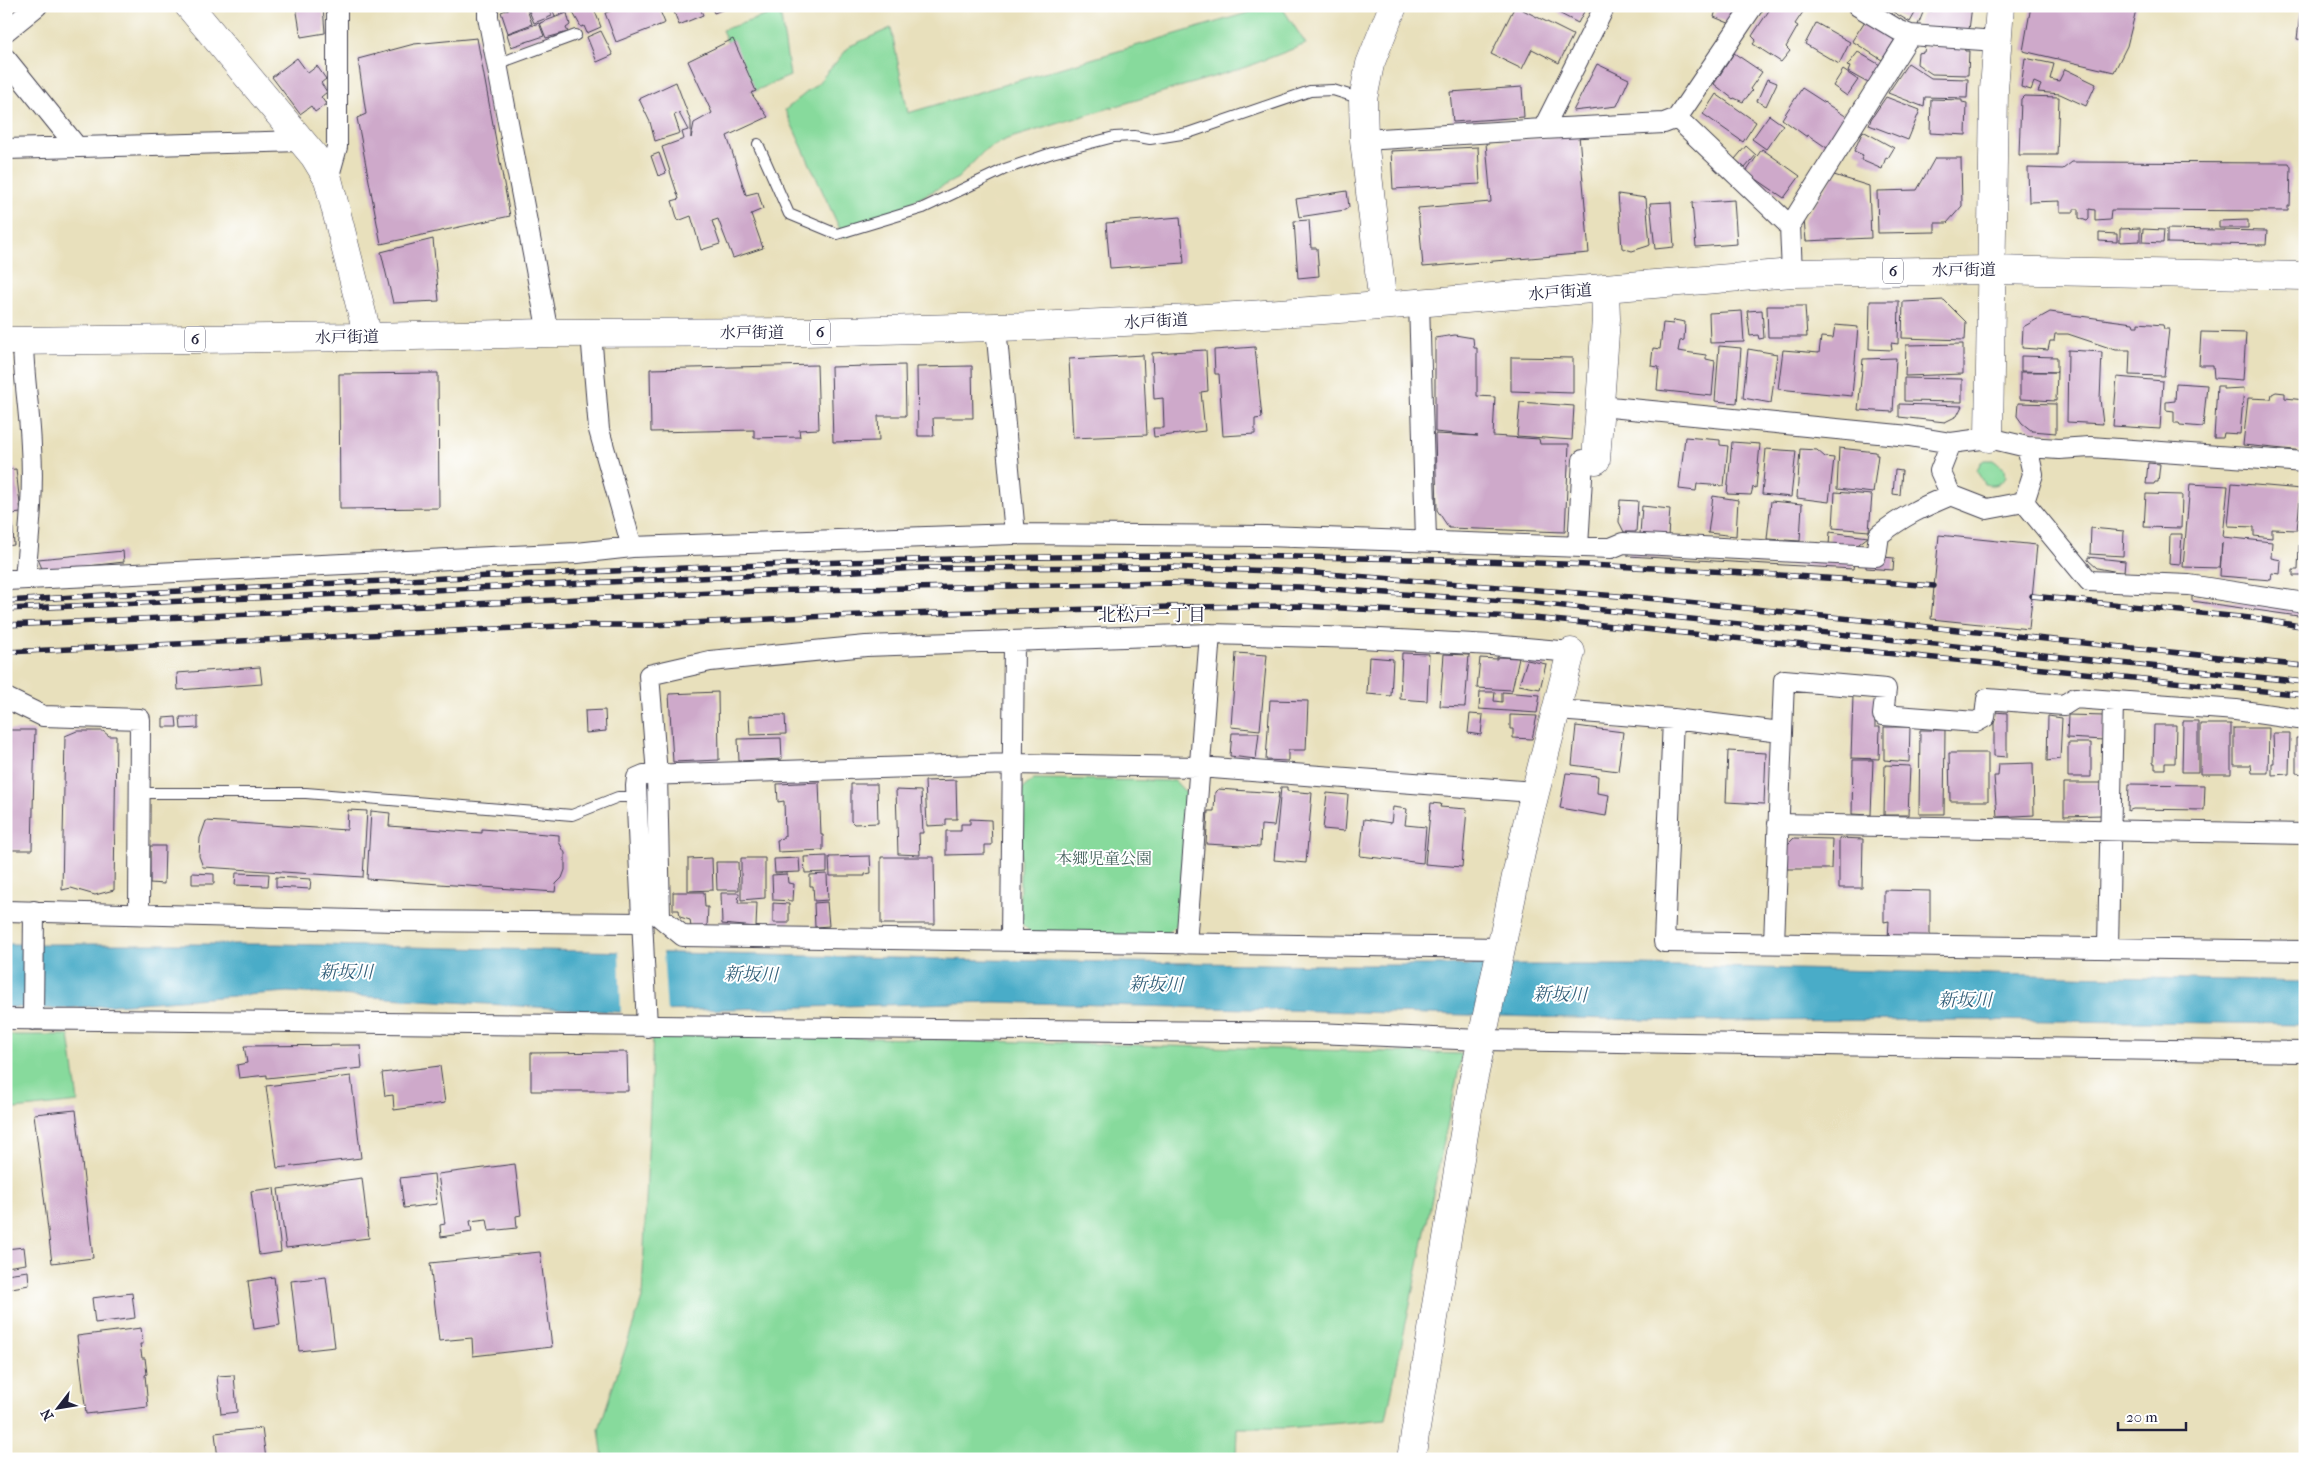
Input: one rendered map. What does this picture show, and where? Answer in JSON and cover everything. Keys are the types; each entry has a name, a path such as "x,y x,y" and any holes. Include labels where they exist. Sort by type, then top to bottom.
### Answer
{"main road":[{"path":"189,6 314,156 328,179 368,337"},
{"path":"1383,305 1377,272 1364,140 1363,99 1370,64 1392,6"},
{"path":"1989,438 1993,270 1992,194 1996,41 2000,6"},
{"name":"水戸街道","path":"14,340 368,337 548,333 804,332 996,327 1192,319 1605,289 1792,273 1993,270 2305,276"},
{"path":"1596,460 1605,289"},
{"path":"1411,1459 1481,1040 1534,792 1558,710 1571,652"}],"street":[{"path":"6,32 37,6"},
{"path":"328,179 337,147 337,6"},
{"path":"488,6 488,17 548,333"},
{"path":"1542,129 1605,6"},
{"path":"1364,140 1664,123 1677,118 1753,6"},
{"path":"1858,6 1910,35 1996,41"},
{"path":"1792,273 1790,226 1910,35"},
{"path":"6,58 77,147"},
{"path":"1677,118 1790,226"},
{"path":"6,149 301,140"},
{"path":"1419,302 1426,540"},
{"path":"996,327 1015,534"},
{"path":"591,333 599,430 632,547"},
{"path":"14,340 23,369 32,447 31,504 16,579 577,553 632,547 1015,534 1266,536 1426,540 1611,548 1623,543 1876,556 1879,536 1892,525 1906,514 1951,495 1987,509 2024,502"},
{"path":"1600,406 1909,436 1951,443 1989,438 2027,447 2090,447 2305,462"},
{"path":"1951,443 1940,470 1951,495"},
{"path":"2024,502 2033,474 2027,447"},
{"path":"1578,547 1583,460 1596,460"},
{"path":"2024,502 2089,581 2189,585 2305,602"},
{"path":"1186,944 1210,634"},
{"path":"1501,948 683,936 660,917 657,774 649,675 710,662 866,646 1210,634 1360,638 1492,645 1571,652"},
{"path":"1011,940 1014,642"},
{"path":"1774,943 1784,680 1886,689 1883,715 1976,722 1985,717 1987,699 2064,705 2075,698 2236,710 2305,720"},
{"path":"6,698 43,716 140,718 139,914"},
{"path":"2108,947 2112,701"},
{"path":"1558,710 1673,719 1781,732"},
{"path":"1673,719 1664,942 2305,951"},
{"path":"646,1021 636,797 637,778 644,774 1012,764 1199,767 1534,792"},
{"path":"1778,824 2305,834"},
{"path":"6,911 395,921 641,923"},
{"path":"33,1020 34,911"},
{"path":"6,1019 646,1021 717,1026 1316,1033 1481,1040 2305,1052"}],"lane":[{"path":"497,64 576,35"},
{"path":"758,144 790,214 836,234 923,208 1005,169 1052,153 1105,139 1134,136 1150,139 1188,133 1310,91 1332,90 1363,99"},
{"path":"141,792 306,794 572,815 618,797 636,797"}],"green space":[{"path":"1271,6 1281,6 1306,44 1246,67 1007,139 984,151 958,178 844,238 785,110 818,83 850,46 891,28 908,113"},
{"path":"780,11 790,76 750,93 722,30"},
{"path":"1984,460 1993,460 2005,469 2006,477 1999,484 1984,484 1977,471 1980,463"},
{"name":"本郷児童公園","path":"1034,779 1175,781 1188,795 1178,924 1162,938 1033,935 1019,921 1022,789"},
{"path":"653,1032 1462,1054 1386,1419 1286,1428 1237,1428 1236,1459 603,1459 599,1429 642,1298"},
{"path":"6,1035 69,1035 78,1102 6,1110"}],"water":[{"name":"新坂川","path":"6,944 277,944 985,960 1334,965 1641,965 2305,982 2305,1024 1966,1020 1681,1021 994,1002 617,1012 288,992 59,1009 6,1007"}],"pier":[{"path":"619,950 663,951 667,1013 621,1014"}],"building":[{"path":"296,6 323,6 325,33 301,37"},
{"path":"516,6 526,6 532,24 508,33 501,12"},
{"path":"527,6 549,6 552,16 534,23"},
{"path":"551,6 573,6 574,9 555,16"},
{"path":"584,6 593,6 601,27 587,33 584,26 581,27 572,11"},
{"path":"623,6 658,6 665,23 616,42 605,13"},
{"path":"672,6 699,6 703,15 679,25"},
{"path":"711,6 732,6 714,13"},
{"path":"1515,6 1573,35 1559,63 1532,49 1522,69 1491,54"},
{"path":"1545,6 1587,6 1578,23"},
{"path":"1717,6 1737,6 1731,24 1714,17"},
{"path":"1772,6 1807,6 1795,24 1798,26 1786,47 1790,51 1781,62 1753,44 1756,40 1752,36"},
{"path":"1883,6 1919,6 1910,22"},
{"path":"1933,6 1972,6 1969,30 1918,25 1924,10 1932,11"},
{"path":"2031,6 2137,6 2127,46 2114,72 2023,51"},
{"path":"2301,6 2305,6 2305,40 2297,39"},
{"path":"567,13 570,25 566,28 568,32 546,38 540,23"},
{"path":"1865,21 1895,39 1882,60 1852,41"},
{"path":"539,23 544,36 511,47 507,34"},
{"path":"1816,23 1850,42 1839,64 1805,44"},
{"path":"601,31 613,55 597,62 587,37"},
{"path":"477,38 510,216 381,244 357,118 366,114 358,59 414,44"},
{"path":"733,39 756,91 751,93 768,117 727,136 746,195 758,192 763,209 751,214 763,248 733,258 718,219 712,221 720,244 701,250 691,216 678,221 672,201 679,199 662,147 684,139 682,132 688,130 679,113 674,115 680,133 655,141 650,122 639,99 676,82 691,122 691,138 694,123 712,113 688,61"},
{"path":"1925,46 1964,48 1965,51 1969,51 1968,75 1932,74 1917,64 1918,53 1924,52"},
{"path":"1858,52 1880,65 1870,82 1866,82 1848,72 1850,67 1847,66"},
{"path":"1734,53 1762,72 1750,89 1752,91 1743,102 1733,99 1714,84"},
{"path":"297,58 308,73 317,66 326,79 321,83 327,92 321,97 326,104 315,112 311,106 300,114 272,77"},
{"path":"2025,58 2054,64 2050,79 2059,81 2065,69 2096,84 2086,106 2060,94 2038,92 2041,85 2034,82 2031,90 2021,87"},
{"path":"1908,63 1931,78 1968,79 1967,98 1925,97 1924,107 1888,93"},
{"path":"1597,64 1629,79 1617,106 1573,111"},
{"path":"1843,70 1858,80 1847,96 1833,86"},
{"path":"1767,79 1777,83 1766,106 1757,101"},
{"path":"1522,87 1524,117 1453,122 1450,92"},
{"path":"1802,88 1847,117 1827,148 1808,135 1807,137 1782,119"},
{"path":"1716,94 1756,122 1743,142 1703,114"},
{"path":"2024,96 2059,97 2057,155 2019,155 2021,99"},
{"path":"1886,97 1920,110 1908,140 1869,125"},
{"path":"1931,99 1962,100 1962,102 1967,103 1966,135 1930,133"},
{"path":"1769,115 1783,125 1766,149 1752,139"},
{"path":"1863,131 1894,148 1888,158 1886,157 1882,169 1861,160 1863,155 1854,151"},
{"path":"1579,135 1589,253 1423,267 1418,208 1491,202 1486,143"},
{"path":"1746,146 1756,155 1745,168 1735,159"},
{"path":"1478,147 1480,184 1393,189 1391,151"},
{"path":"1762,149 1800,176 1784,198 1746,172"},
{"path":"659,153 666,173 658,176 651,156"},
{"path":"1935,158 1961,158 1962,206 1947,223 1935,223 1935,232 1878,233 1877,191 1917,190"},
{"path":"2072,162 2289,163 2291,167 2290,206 2288,206 2288,211 2111,210 2110,220 2095,221 2095,210 2089,209 2089,219 2087,221 2079,218 2079,209 2074,209 2074,212 2060,212 2060,201 2029,202 2028,168 2063,169"},
{"path":"1834,175 1869,186 1871,238 1806,241 1804,220"},
{"path":"1347,191 1349,207 1345,210 1299,217 1296,199"},
{"path":"1618,194 1646,198 1650,245 1632,251 1622,248"},
{"path":"1734,200 1737,244 1696,247 1692,203"},
{"path":"1671,202 1674,247 1655,249 1650,203"},
{"path":"1180,217 1184,263 1110,268 1106,223"},
{"path":"1309,220 1311,248 1317,248 1319,276 1298,278 1294,221"},
{"path":"2248,220 2248,228 2219,228 2219,221"},
{"path":"2140,228 2140,241 2120,242 2120,229"},
{"path":"2143,229 2164,230 2163,243 2142,242"},
{"path":"2167,229 2267,231 2266,245 2167,243"},
{"path":"2099,233 2117,234 2117,242 2099,241"},
{"path":"433,239 439,301 393,303 381,252"},
{"path":"1944,300 1966,322 1965,340 1902,338 1903,302"},
{"path":"1870,301 1899,301 1898,344 1891,343 1892,350 1869,349"},
{"path":"1767,306 1805,306 1807,337 1768,337"},
{"path":"1762,310 1764,338 1759,339 1758,335 1750,336 1747,311"},
{"path":"1742,311 1744,342 1710,343 1709,313"},
{"path":"2050,312 2133,323 2134,326 2138,326 2138,323 2163,325 2164,329 2169,329 2164,376 2129,375 2130,350 2116,350 2068,334 2055,334 2054,341 2050,341 2048,350 2022,348 2023,327"},
{"path":"1674,320 1685,322 1684,340 1680,341 1678,351 1706,355 1706,359 1715,361 1712,396 1657,390 1659,367 1651,366 1653,348 1660,349 1663,323 1673,324"},
{"path":"1835,325 1858,327 1852,396 1778,389 1783,350 1819,353 1821,337 1833,338"},
{"path":"2201,332 2246,333 2243,380 2214,378 2213,365 2199,365"},
{"path":"1455,335 1473,338 1474,348 1477,348 1477,396 1495,397 1493,436 1539,439 1540,444 1569,444 1565,532 1449,528 1437,510 1435,434 1478,436 1435,432 1435,338"},
{"path":"1963,344 1963,374 1905,376 1906,345"},
{"path":"1719,346 1741,348 1737,403 1715,401"},
{"path":"1255,347 1262,418 1255,419 1255,434 1223,436 1219,374 1215,374 1214,350"},
{"path":"1748,349 1777,354 1771,403 1743,398"},
{"path":"1206,350 1208,391 1201,392 1205,431 1154,437 1153,428 1164,428 1163,398 1154,399 1152,353"},
{"path":"2068,350 2102,352 2100,399 2103,424 2067,422"},
{"path":"1143,355 1147,435 1073,438 1069,359"},
{"path":"2021,356 2057,357 2057,372 2021,371"},
{"path":"1511,357 1573,358 1573,393 1511,391"},
{"path":"1896,358 1893,412 1858,410 1863,359"},
{"path":"817,365 819,429 799,430 800,437 754,438 754,430 651,432 650,369"},
{"path":"905,365 906,416 878,416 879,441 833,442 831,367"},
{"path":"972,366 973,418 933,418 934,436 918,436 917,367"},
{"path":"2020,372 2057,372 2056,401 2020,399"},
{"path":"438,373 439,508 340,509 339,374"},
{"path":"2117,377 2163,381 2160,429 2113,426"},
{"path":"1904,378 1962,379 1962,402 1904,401"},
{"path":"2176,383 2207,385 2203,427 2174,423 2174,411 2166,410 2166,402 2175,401"},
{"path":"2217,386 2223,386 2223,389 2244,388 2240,434 2224,433 2223,438 2214,438"},
{"path":"2276,392 2285,393 2285,398 2305,400 2304,451 2243,445 2248,398 2271,399 2272,394"},
{"path":"1520,402 1574,406 1572,440 1517,436"},
{"path":"2018,403 2056,404 2056,433 2032,431 2017,416"},
{"path":"1899,404 1962,406 1957,416 1945,422 1899,417"},
{"path":"1685,437 1720,440 1720,445 1728,446 1724,486 1697,484 1696,491 1679,489"},
{"path":"1732,442 1760,444 1756,488 1753,487 1751,495 1727,494"},
{"path":"1839,448 1876,452 1876,455 1878,455 1873,493 1837,489"},
{"path":"1766,449 1796,451 1791,497 1762,494"},
{"path":"1800,449 1817,450 1825,457 1834,458 1829,502 1797,498"},
{"path":"2148,463 2160,464 2158,482 2154,484 2146,484"},
{"path":"16,469 21,513 12,514 14,545 6,546 6,470"},
{"path":"1895,470 1902,471 1900,495 1893,494"},
{"path":"2232,483 2301,489 2297,530 2272,529 2272,538 2254,536 2254,527 2228,526"},
{"path":"2190,484 2228,486 2223,537 2272,542 2271,558 2281,560 2280,574 2272,573 2271,580 2220,576 2222,543 2220,568 2183,567"},
{"path":"1835,492 1872,495 1869,531 1833,528"},
{"path":"2146,494 2182,495 2181,528 2144,527"},
{"path":"1713,496 1738,500 1736,536 1708,533"},
{"path":"1620,500 1638,501 1636,532 1624,532 1619,522"},
{"path":"1771,501 1802,504 1800,541 1767,539"},
{"path":"1642,506 1670,509 1668,536 1640,534"},
{"path":"2091,528 2124,531 2123,556 2090,554"},
{"path":"1830,532 1868,537 1855,547 1829,545"},
{"path":"2170,534 2182,534 2180,565 2169,564"},
{"path":"1939,535 2037,545 2029,629 1931,619"},
{"path":"2299,545 2305,545 2305,576 2293,576 2293,570 2298,570"},
{"path":"123,551 124,562 43,571 38,559"},
{"path":"1628,551 1854,562 1853,569 1628,556"},
{"path":"1883,557 1894,558 1893,570 1866,568 1866,561"},
{"path":"2088,557 2125,561 2124,573 2097,568 2088,560"},
{"path":"2192,596 2305,612 2305,617 2192,601"},
{"path":"1236,653 1267,655 1260,730 1231,727"},
{"path":"1402,653 1429,654 1427,701 1400,699"},
{"path":"1444,654 1469,655 1465,707 1440,706"},
{"path":"1369,657 1393,659 1391,696 1367,694"},
{"path":"1497,657 1519,658 1512,690 1477,688 1480,658 1497,659"},
{"path":"1527,660 1546,664 1540,689 1519,685"},
{"path":"260,667 262,684 178,690 177,673"},
{"path":"718,692 719,760 673,762 669,694"},
{"path":"1480,692 1495,692 1494,701 1502,702 1502,692 1540,695 1537,713 1479,709"},
{"path":"1853,696 1875,697 1875,727 1880,727 1879,759 1851,758"},
{"path":"1270,700 1308,701 1306,750 1288,750 1288,761 1266,760"},
{"path":"605,710 606,731 586,733 585,711"},
{"path":"1994,712 2007,713 2007,757 1994,756"},
{"path":"1470,714 1483,715 1481,735 1468,733"},
{"path":"785,715 786,734 750,735 749,716"},
{"path":"1510,715 1537,716 1532,739 1513,738 1513,729 1510,729"},
{"path":"2068,715 2105,716 2104,740 2067,738"},
{"path":"2048,716 2062,718 2060,759 2047,761"},
{"path":"176,717 177,727 163,727 163,718"},
{"path":"180,717 198,717 198,728 181,729"},
{"path":"2183,721 2198,721 2198,772 2182,772"},
{"path":"2200,724 2231,724 2231,774 2200,774"},
{"path":"2154,725 2176,725 2175,763 2165,763 2165,769 2155,769 2155,763 2153,763"},
{"path":"1576,726 1623,732 1618,771 1572,765"},
{"path":"1884,727 1910,727 1909,762 1884,760"},
{"path":"2234,728 2269,728 2268,773 2252,773 2251,765 2234,765"},
{"path":"6,730 35,730 32,850 6,850"},
{"path":"1920,730 1945,730 1944,814 1919,814"},
{"path":"77,731 103,731 109,736 116,736 114,890 95,895 71,888 62,890 65,736"},
{"path":"1232,733 1259,733 1256,759 1230,756"},
{"path":"2273,733 2290,733 2289,774 2272,775 2272,763 2274,763"},
{"path":"781,738 782,759 739,761 738,739"},
{"path":"2296,738 2305,738 2305,774 2296,773"},
{"path":"2068,743 2091,743 2091,777 2068,777"},
{"path":"1728,751 1766,753 1764,804 1726,802"},
{"path":"1949,753 1988,753 1988,801 1950,801"},
{"path":"1853,760 1873,760 1871,815 1852,814"},
{"path":"2033,763 2034,815 1997,817 1994,776 1998,776 1999,764"},
{"path":"1885,765 1910,766 1908,815 1884,815"},
{"path":"1566,773 1598,776 1597,793 1609,795 1606,816 1560,808"},
{"path":"956,780 957,819 946,819 946,825 927,826 925,781"},
{"path":"819,782 823,850 778,852 777,840 783,839 783,836 785,836 784,801 778,802 777,784"},
{"path":"2064,783 2102,783 2102,815 2064,816"},
{"path":"851,784 877,784 878,823 854,824 851,821"},
{"path":"2129,784 2205,785 2204,810 2133,809 2128,811"},
{"path":"1281,787 1287,787 1287,791 1312,793 1306,863 1274,860"},
{"path":"1218,789 1279,793 1274,826 1261,825 1260,847 1206,844 1208,811 1214,811 1215,792"},
{"path":"896,790 921,791 923,833 919,833 920,855 898,854"},
{"path":"1327,793 1348,795 1345,831 1323,829"},
{"path":"1431,803 1441,804 1440,807 1467,809 1462,867 1425,864"},
{"path":"1393,807 1407,809 1405,825 1426,827 1423,863 1360,856 1364,819 1391,823"},
{"path":"348,810 367,811 363,877 203,867 199,856 200,838 206,821 347,830"},
{"path":"371,811 390,813 389,826 482,833 482,829 559,835 559,842 565,853 565,870 562,878 556,884 555,892 367,879"},
{"path":"970,819 991,820 992,845 985,845 985,854 946,855 946,831 961,831 961,824 970,824"},
{"path":"1794,838 1832,839 1831,869 1787,869 1787,845"},
{"path":"1839,838 1863,839 1862,888 1839,888"},
{"path":"150,846 165,846 164,884 150,883"},
{"path":"827,856 827,872 805,873 804,857"},
{"path":"870,856 871,873 865,874 865,876 830,876 829,857"},
{"path":"881,857 934,857 935,924 881,924"},
{"path":"712,858 713,890 688,891 688,859"},
{"path":"741,858 765,858 765,898 741,900"},
{"path":"799,858 800,872 775,873 774,859"},
{"path":"716,862 738,862 739,890 717,890"},
{"path":"192,873 214,874 214,884 192,884"},
{"path":"236,873 269,874 268,886 235,885"},
{"path":"787,874 788,883 794,884 793,901 773,900 772,875"},
{"path":"827,874 828,900 814,901 813,886 810,886 810,875"},
{"path":"276,877 311,879 310,889 276,887"},
{"path":"1884,890 1930,891 1930,938 1888,939 1889,921 1884,922"},
{"path":"673,892 704,892 705,907 708,907 707,927 691,927 690,920 680,917 679,910 673,910"},
{"path":"721,893 739,893 738,903 757,903 756,927 722,924"},
{"path":"827,902 829,926 815,927 814,903"},
{"path":"773,903 789,904 789,923 773,923"},
{"path":"360,1045 362,1068 267,1078 267,1075 239,1078 237,1065 247,1063 244,1046"},
{"path":"627,1052 628,1091 531,1091 531,1053"},
{"path":"440,1066 445,1103 394,1110 393,1095 385,1096 382,1073"},
{"path":"351,1076 361,1158 277,1168 266,1086"},
{"path":"76,1110 93,1258 52,1263 34,1114"},
{"path":"515,1164 521,1215 516,1216 517,1228 489,1231 487,1219 470,1221 472,1232 441,1237 440,1225 445,1224 438,1174"},
{"path":"434,1174 437,1204 404,1208 400,1178"},
{"path":"362,1178 369,1238 286,1248 278,1189"},
{"path":"274,1188 281,1252 259,1255 251,1191"},
{"path":"24,1247 26,1264 6,1267 6,1249"},
{"path":"540,1252 552,1347 473,1356 472,1338 439,1341 430,1263"},
{"path":"28,1271 29,1285 6,1289 6,1274"},
{"path":"274,1277 280,1325 254,1329 248,1281"},
{"path":"326,1277 335,1347 299,1351 291,1281"},
{"path":"132,1293 135,1318 95,1323 92,1298"},
{"path":"141,1328 143,1344 140,1344 142,1358 145,1358 148,1407 86,1414 77,1336"},
{"path":"234,1375 237,1412 221,1414 217,1376"},
{"path":"262,1428 266,1459 218,1459 215,1433"},
{"path":"152,1454 152,1459 121,1459 121,1458"}],"railway":[{"path":"6,601 442,578 878,561 1096,556 1265,556 1456,560 1743,573 1934,586"},
{"path":"6,609 921,568 1169,567 1301,572 1658,599 2305,666"},
{"path":"6,625 757,591 1170,583 1299,587 1535,603 2305,682"},
{"path":"2032,596 2260,619 2305,627"},
{"path":"6,652 582,625 651,625 828,616 1171,607 1302,606 1533,618 2305,695"}],"district":[{"name":"北松戸一丁目","path":"1152,615"}]}
